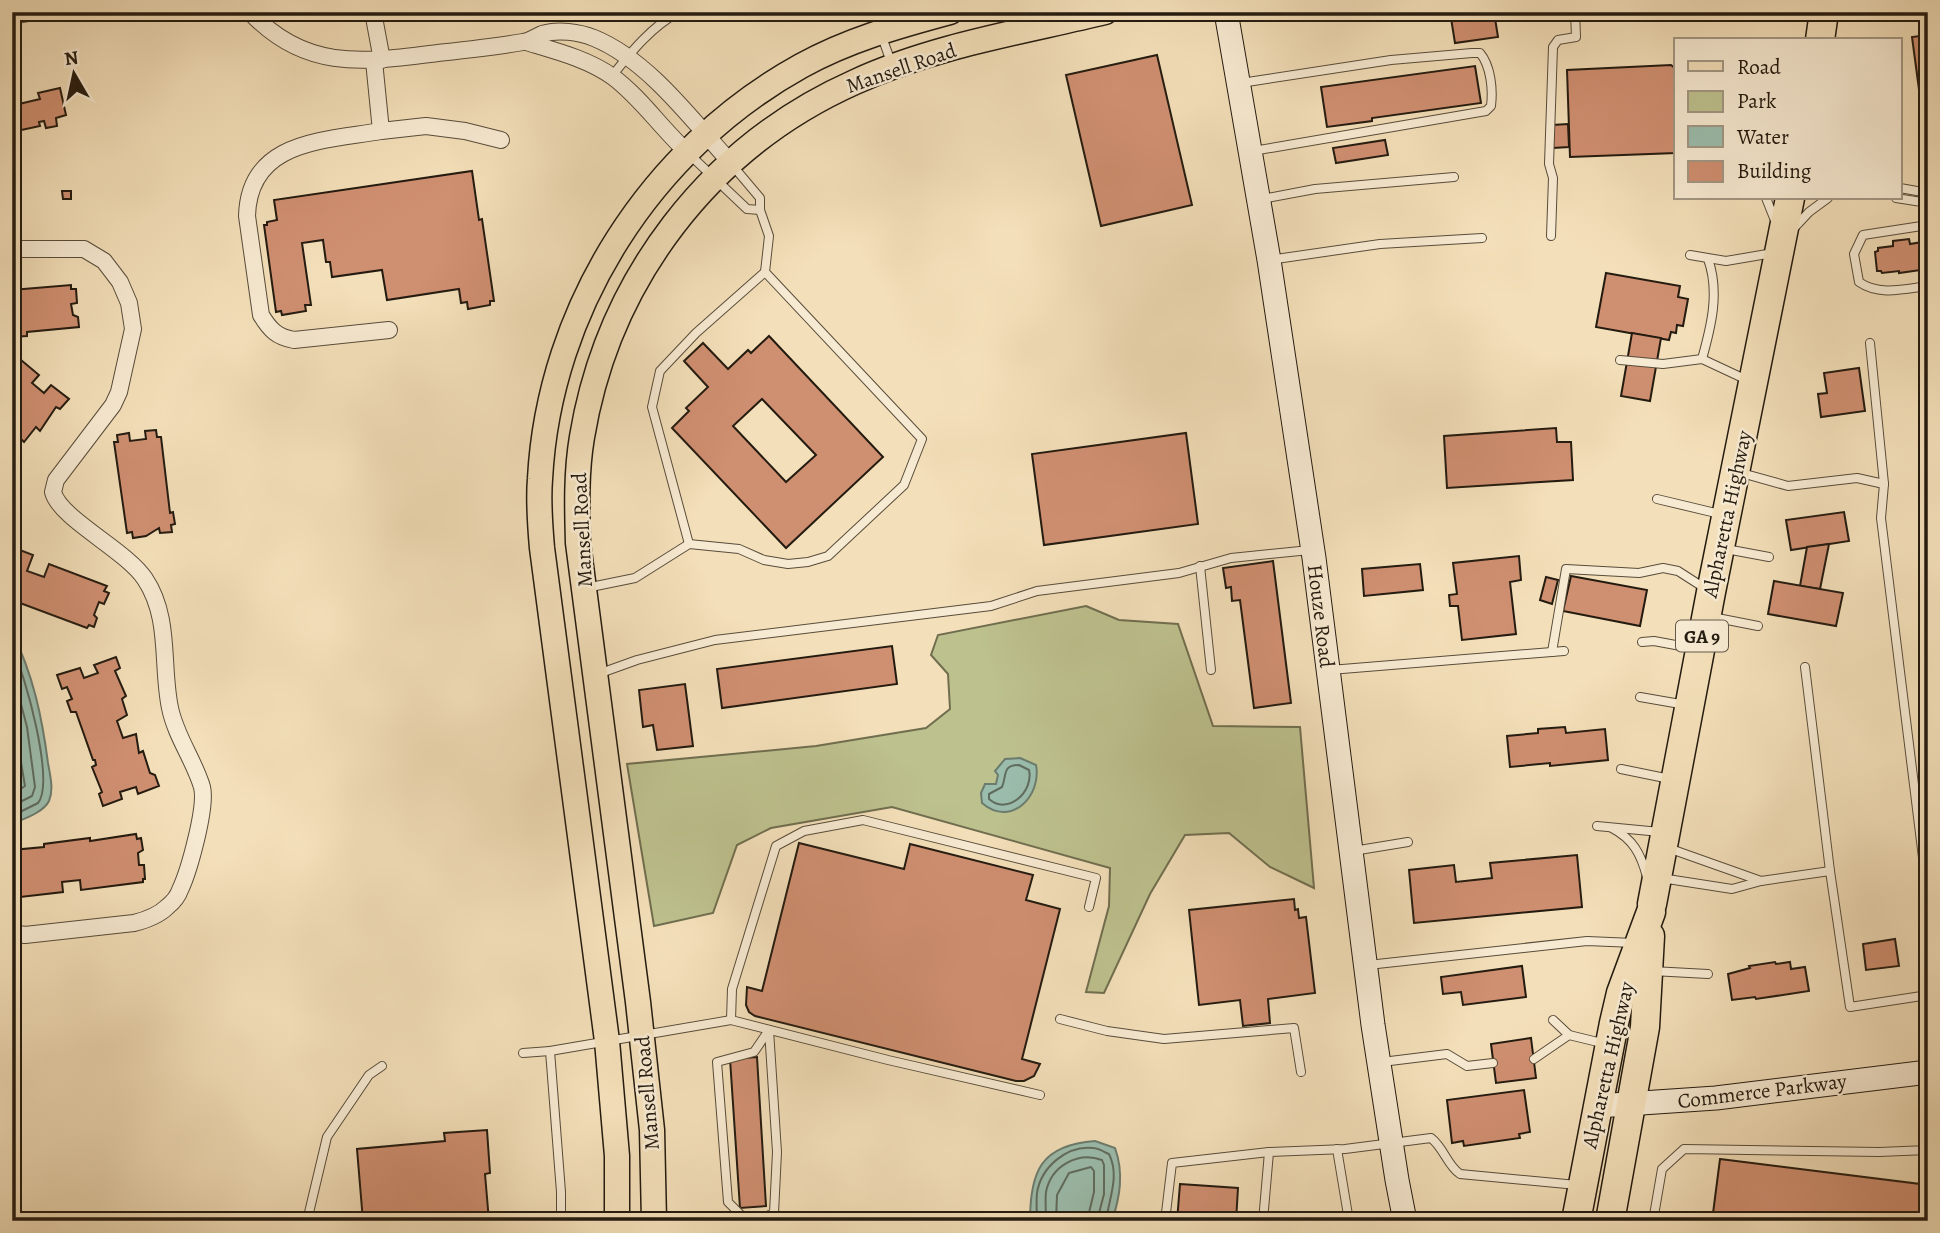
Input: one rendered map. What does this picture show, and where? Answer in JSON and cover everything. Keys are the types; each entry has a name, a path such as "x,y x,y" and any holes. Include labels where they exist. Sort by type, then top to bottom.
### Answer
{"highway":[{"path":"1819,38 1825,12"},
{"name":"Alpharetta Highway","path":"1576,1221 1621,993 1653,898 1708,604 1790,200"},
{"name":"Alpharetta Highway","path":"1610,1221 1646,1027 1653,898"}],"main road":[{"name":"Mansell Road","path":"617,1221 617,1156 607,1041 541,548 540,480 556,380 576,320 606,257 653,189 705,135 735,109 800,66 880,31 950,12"},
{"name":"Mansell Road","path":"654,1221 652,1130 642,1034 578,543 581,438 609,336 636,277 673,223 723,170 769,130 837,90 892,66 1105,12"},
{"path":"1806,12 1818,38"},
{"path":"556,380 592,391"}],"street":[{"path":"12,16 34,12"},
{"path":"250,12 272,32 290,43 314,54 335,59 378,61 526,42 557,30 593,38 627,57 649,75 705,135 723,170"},
{"path":"373,12 381,131"},
{"name":"Houze Road","path":"1226,12 1269,260 1312,549 1365,966 1405,1221"},
{"path":"526,42 576,57 612,76 630,91 687,152"},
{"path":"389,330 294,340 280,338 269,328 261,314 247,216 247,201 257,179 268,163 287,150 381,131 426,126 501,140"},
{"path":"12,249 84,249 104,261 120,282 129,303 133,329 119,392 113,405 56,480 53,492 61,508 132,563 154,595 163,627 170,708 180,740 202,786 204,802 202,818 180,892 166,909 150,919 134,923 25,935 12,933"},
{"name":"Commerce Parkway","path":"1597,1106 1716,1098 1803,1085 1928,1072"}],"lane":[{"path":"612,76 664,20 679,12"},
{"path":"1551,236 1553,178 1549,164 1553,47 1559,40 1576,37 1575,12"},
{"path":"880,31 892,66"},
{"path":"1239,84 1391,60 1480,53 1486,60 1492,96 1491,106 1486,111 1251,151"},
{"path":"687,152 723,170 760,198 760,210 769,236 765,271 696,333 660,371 652,407 689,544"},
{"path":"723,170 747,209 760,210"},
{"path":"1259,200 1315,189 1454,177"},
{"path":"1902,188 1928,193"},
{"path":"1902,199 1928,203"},
{"path":"1767,200 1780,247"},
{"path":"1690,255 1717,261 1736,260 1780,247 1809,212 1825,200"},
{"path":"1928,225 1863,235 1854,254 1859,282 1868,288 1883,291 1928,286"},
{"path":"1269,260 1380,244 1482,238"},
{"path":"1702,359 1712,326 1714,273 1708,259"},
{"path":"583,589 635,578 689,544 739,550 764,560 788,564 828,556 904,485 922,439 765,271"},
{"path":"1870,343 1884,484 1881,518 1928,898"},
{"path":"1620,360 1663,364 1702,359 1753,383"},
{"path":"1736,471 1788,486 1857,478 1884,484"},
{"path":"1657,499 1726,516"},
{"path":"1720,548 1769,557"},
{"path":"595,675 637,660 715,640 991,606 1037,592 1179,573 1231,558 1312,549"},
{"path":"1200,566 1212,670"},
{"path":"1552,652 1566,569 1639,573 1663,568 1678,571 1708,604 1758,626"},
{"path":"1642,642 1654,641 1700,650"},
{"path":"1328,671 1564,651"},
{"path":"1805,667 1850,1007 1928,995"},
{"path":"1640,696 1689,705"},
{"path":"1621,769 1675,780"},
{"path":"731,1020 732,989 776,846 804,831 863,820 1096,878 1089,906"},
{"path":"1597,826 1665,839 1693,855 1761,881"},
{"path":"1612,828 1626,835 1637,849 1653,898 1732,889 1761,881 1830,871"},
{"path":"1350,852 1408,842"},
{"path":"1365,966 1587,941 1640,943"},
{"path":"1649,971 1708,974"},
{"path":"1060,1019 1107,1031 1164,1039 1294,1028 1301,1072"},
{"path":"523,1053 550,1051 731,1020 1040,1096"},
{"path":"1552,1020 1569,1035 1609,1045"},
{"path":"747,1221 728,1202 717,1062 754,1052 769,1030"},
{"path":"755,1221 774,1213 777,1152 769,1030"},
{"path":"1534,1059 1569,1035"},
{"path":"550,1051 561,1221"},
{"path":"1379,1062 1447,1054 1467,1066 1493,1063"},
{"path":"307,1221 327,1137 369,1075 382,1066"},
{"path":"1166,1221 1171,1163 1431,1138 1437,1142 1454,1170 1460,1174 1583,1185"},
{"path":"1337,1149 1349,1221"},
{"path":"1653,1221 1662,1169 1684,1149 1879,1152 1928,1150"},
{"path":"1263,1221 1269,1152"}],"green space":[{"path":"1086,606 1119,620 1178,624 1213,726 1300,727 1314,888 1270,867 1229,833 1185,835 1150,894 1104,993 1086,992 1109,906 1110,868 892,807 771,828 737,845 713,913 654,926 627,764 816,746 926,728 950,709 948,674 931,655 938,635"}],"water":[{"path":"12,632 36,696 51,787 49,801 42,809 12,824"},
{"path":"1020,758 1036,765 1037,777 1029,797 1022,805 1004,812 993,810 982,803 981,793 985,784 996,784 998,775 995,771 1005,759"},
{"path":"1095,1141 1115,1148 1118,1157 1120,1185 1112,1221 1030,1221 1033,1188 1042,1164 1062,1148"}],"building":[{"path":"1494,12 1498,37 1455,43 1451,18"},
{"path":"1928,35 1928,96 1920,97 1912,37"},
{"path":"1157,55 1192,205 1101,226 1066,75"},
{"path":"1671,65 1674,67 1674,153 1570,157 1567,70"},
{"path":"1475,66 1481,103 1327,127 1321,87"},
{"path":"60,88 66,115 56,118 57,126 46,128 44,121 39,122 40,126 12,132 12,100 18,99 19,104 40,99 38,93"},
{"path":"1568,124 1569,147 1553,148 1552,125"},
{"path":"1385,140 1388,155 1336,163 1333,148"},
{"path":"472,171 494,301 490,301 490,305 468,309 467,302 461,303 459,289 387,300 382,270 332,277 330,262 326,262 323,240 302,243 311,305 305,305 306,311 282,315 281,311 276,312 264,225 277,220 274,200"},
{"path":"62,191 71,191 71,199 63,199"},
{"path":"1909,239 1910,244 1928,241 1928,269 1899,273 1877,271 1875,252 1878,248 1893,246 1893,241"},
{"path":"1606,273 1680,286 1678,297 1688,299 1683,326 1677,325 1676,333 1671,332 1669,340 1596,327"},
{"path":"71,285 71,289 76,289 77,303 71,304 73,315 78,317 79,327 27,332 27,336 12,337 12,290"},
{"path":"1632,333 1661,338 1650,401 1621,396"},
{"path":"769,336 883,457 786,548 672,428 689,411 686,408 708,387 684,361 703,343 728,369 748,350 751,353","holes":["762,399 816,455 786,482 733,426"]},
{"path":"21,360 39,375 32,383 44,393 51,385 69,399 60,409 56,407 40,431 36,427 24,442 16,434 12,439 12,378 15,375 12,371"},
{"path":"1859,368 1865,411 1821,417 1818,394 1827,393 1824,373"},
{"path":"1556,428 1557,442 1571,442 1573,480 1447,488 1444,436"},
{"path":"156,430 157,437 161,437 170,513 173,512 175,524 171,525 172,532 160,533 159,528 146,536 133,538 132,532 127,533 114,442 118,442 117,435 129,433 130,441 146,439 145,431"},
{"path":"1186,433 1198,524 1044,545 1032,454"},
{"path":"1844,512 1849,541 1791,550 1786,520"},
{"path":"1829,544 1820,589 1800,586 1807,547"},
{"path":"12,547 33,555 27,571 44,577 49,564 107,586 104,591 109,593 104,604 99,602 94,615 97,618 94,627 89,625 87,628 12,600"},
{"path":"1519,556 1521,580 1510,582 1516,634 1462,640 1458,606 1450,606 1449,595 1457,594 1453,563"},
{"path":"1273,561 1291,703 1254,708 1240,600 1232,601 1231,587 1226,588 1223,568"},
{"path":"1420,564 1423,590 1364,596 1362,569"},
{"path":"1571,576 1647,590 1640,626 1563,611"},
{"path":"1546,577 1558,580 1552,604 1540,600"},
{"path":"1774,581 1843,593 1836,626 1768,614"},
{"path":"892,646 897,684 722,708 717,669"},
{"path":"116,657 120,668 115,671 126,696 122,699 127,715 117,721 123,738 136,734 139,753 143,751 150,773 155,775 159,786 138,794 136,787 120,792 122,799 103,806 99,794 102,792 92,767 96,765 95,760 76,712 71,712 67,701 72,699 67,687 62,689 57,675 80,668 84,678 98,673 94,665"},
{"path":"685,684 693,746 657,750 653,725 643,727 639,690"},
{"path":"1565,727 1566,733 1605,729 1608,760 1510,767 1507,736 1538,733 1538,729"},
{"path":"136,834 137,839 141,838 143,850 138,853 139,865 144,865 143,882 81,890 80,880 62,882 63,892 12,898 12,850"},
{"path":"799,843 904,869 910,844 1033,875 1026,900 1060,909 1022,1059 1040,1064 1034,1076 1024,1081 1016,1081 755,1016 749,1012 746,1005 747,987 762,991"},
{"path":"1577,855 1582,907 1414,923 1409,870 1454,865 1456,882 1492,878 1490,863"},
{"path":"1294,899 1299,918 1306,917 1315,993 1268,999 1270,1023 1243,1026 1240,1000 1199,1005 1189,910"},
{"path":"1895,939 1899,966 1866,970 1863,944"},
{"path":"1790,962 1791,969 1805,967 1809,991 1732,1000 1728,974 1750,968 1749,966"},
{"path":"1522,966 1526,997 1463,1005 1461,992 1443,994 1441,977"},
{"path":"1531,1038 1536,1078 1496,1083 1491,1044"},
{"path":"757,1057 766,1206 740,1208 730,1059"},
{"path":"1524,1090 1530,1132 1519,1134 1520,1138 1464,1146 1463,1141 1452,1143 1447,1100"},
{"path":"487,1130 490,1173 485,1174 489,1221 363,1221 357,1149 445,1141 444,1133"},
{"path":"1720,1159 1928,1185 1928,1221 1712,1221"},
{"path":"1180,1184 1238,1188 1236,1221 1177,1221"}]}
